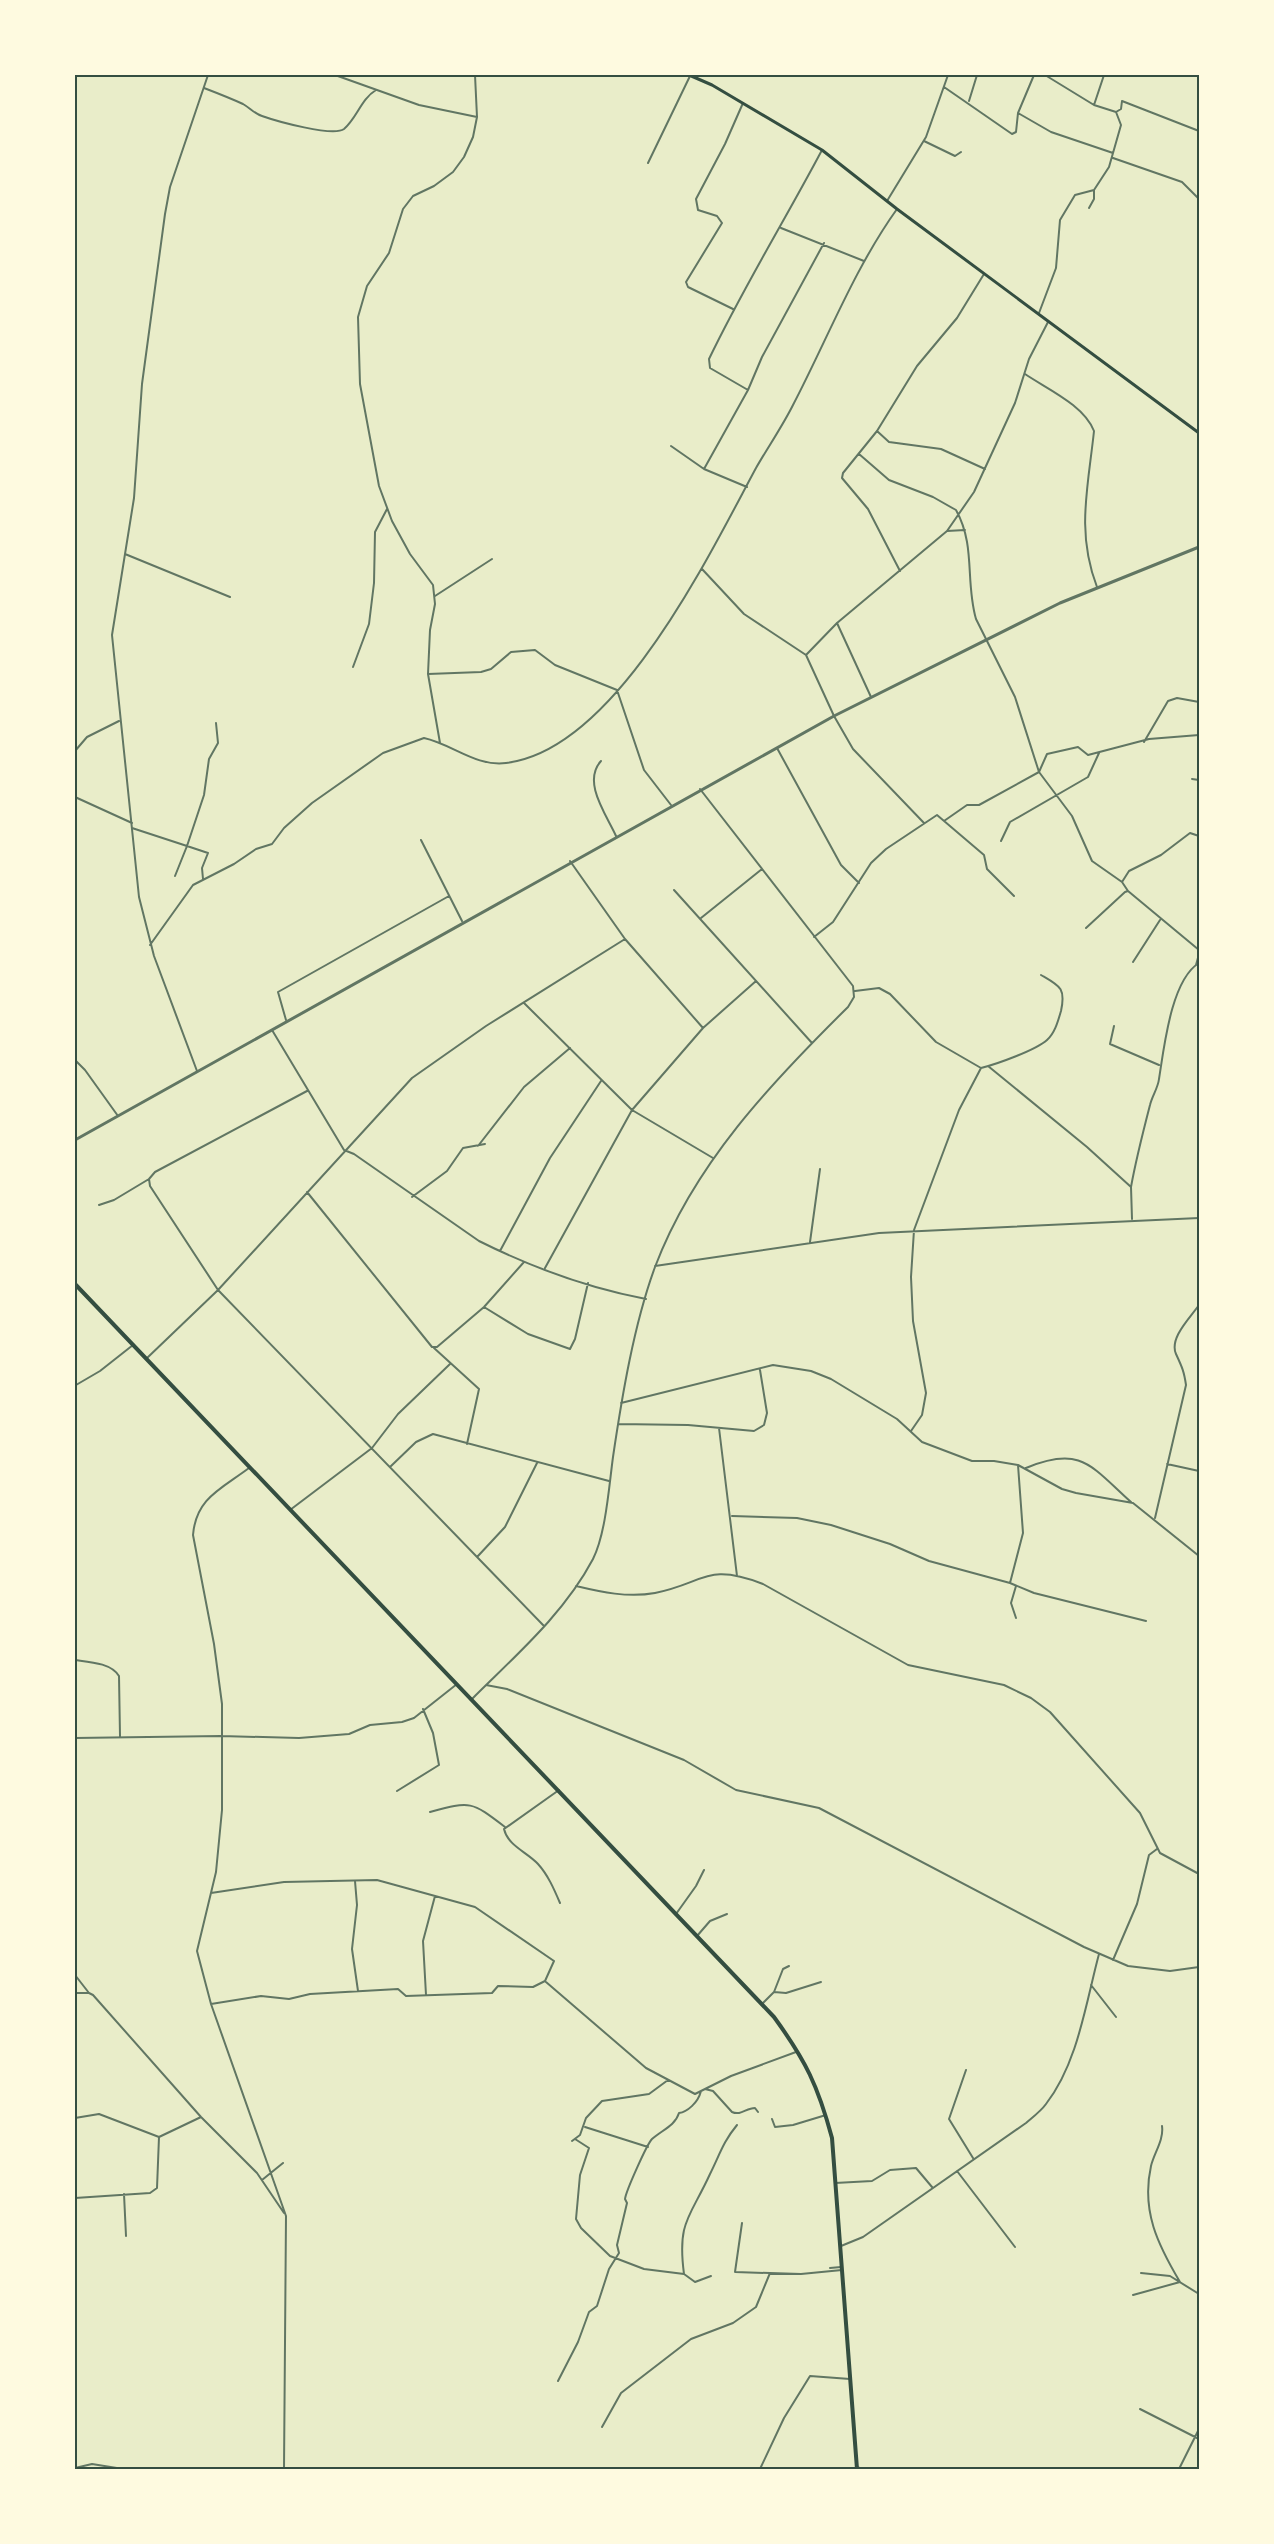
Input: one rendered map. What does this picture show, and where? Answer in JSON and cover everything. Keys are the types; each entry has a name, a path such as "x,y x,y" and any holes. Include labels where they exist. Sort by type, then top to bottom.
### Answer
{"main road":[{"path":"690,75 743,103 822,150 897,209 1199,433"},
{"path":"75,1284 762,2004 799,2052 820,2094 832,2138 857,2468"}],"street":[{"path":"197,1072 150,945 139,897 112,635 134,498 142,384 165,214 170,187 208,75"},
{"path":"335,75 419,105 477,117"},
{"path":"440,743 428,674 435,596 433,585 410,554 387,509 379,486 360,384 358,317 367,286 389,253 403,209 413,196 434,186 453,171 464,157 473,137 477,117 475,75"},
{"path":"648,163 690,75"},
{"path":"887,201 924,140 948,75"},
{"path":"969,102 977,75"},
{"path":"944,87 969,102 1012,134 1016,132 1018,113 1034,75"},
{"path":"1045,75 1094,105 1116,112 1120,118"},
{"path":"1094,105 1104,75"},
{"path":"204,88 242,104 263,116 287,121 305,129 333,131 345,128 368,95 376,90"},
{"path":"1089,208 1094,199 1094,190 1113,155 1121,125 1122,101 1199,131"},
{"path":"733,309 688,287 686,282 722,223 717,216 698,210 696,199 725,144 743,103"},
{"path":"1116,112 1120,109"},
{"path":"1018,113 1052,132 1182,182 1199,199"},
{"path":"924,140 955,156 961,152"},
{"path":"748,390 710,368 708,364 733,309 781,228 822,150"},
{"path":"1038,314 1056,268 1060,220 1075,195 1094,190"},
{"path":"150,945 193,885 234,864 256,849 272,844 284,828 312,803 383,753 424,738 481,760 498,764 516,761 564,740 581,728 617,690 667,626 702,569 792,408 875,240 897,209"},
{"path":"781,228 824,243 864,261"},
{"path":"704,469 748,390 762,357 824,243"},
{"path":"900,571 868,509 842,478 843,473 877,431 917,366 957,318 984,274"},
{"path":"806,655 837,623 947,531 974,492 1015,403 1048,322"},
{"path":"1025,374 1081,413 1090,421 1094,431 1083,513 1090,569 1097,587"},
{"path":"877,431 889,442 940,449 985,469"},
{"path":"671,446 704,469 747,487"},
{"path":"859,454 889,480 933,497 956,510 970,549 973,607 985,640 1015,697 1039,772 1058,794 1072,816 1092,861 1122,882 1128,891 1160,920 1199,950"},
{"path":"353,667 369,624 374,582 375,532 387,509"},
{"path":"947,531 965,530"},
{"path":"75,1140 462,921 834,716 1097,587 1199,547"},
{"path":"124,554 230,597"},
{"path":"435,596 492,559"},
{"path":"702,569 744,614 806,655 834,716 853,749 924,823"},
{"path":"837,623 871,697"},
{"path":"428,674 481,672 490,669 511,652 535,650 555,666 617,690"},
{"path":"617,690 644,770 671,805"},
{"path":"1144,742 1168,701 1177,698 1199,702"},
{"path":"75,750 87,737 120,721"},
{"path":"176,876 204,795 209,759 218,742 216,723"},
{"path":"944,821 967,805 979,805 1039,772 1047,754 1058,750 1078,747 1088,755 1144,742 1199,735"},
{"path":"776,747 841,865 859,883"},
{"path":"1000,841 1010,822 1088,777 1100,752"},
{"path":"601,761 593,774 594,788 616,836"},
{"path":"1192,779 1199,780"},
{"path":"700,789 855,991"},
{"path":"75,797 132,823"},
{"path":"814,937 833,922 871,863 938,815 984,855 987,869 1014,896"},
{"path":"132,828 208,853 202,868 203,879"},
{"path":"1122,882 1129,871 1161,855 1190,833 1199,836"},
{"path":"421,840 462,921"},
{"path":"570,861 625,939 703,1028"},
{"path":"700,919 762,869"},
{"path":"674,890 812,1043"},
{"path":"1086,928 1128,891"},
{"path":"286,1020 278,992 449,897"},
{"path":"1133,962 1160,920"},
{"path":"146,1359 218,1290 412,1078 440,1056 625,939"},
{"path":"1132,1220 1131,1187 1139,1144 1159,1080 1160,1065 1177,995 1197,964 1199,954"},
{"path":"855,991 879,988 890,994 936,1042 981,1068 1046,1041 1058,1025 1064,996 1059,986 1041,975"},
{"path":"544,1269 632,1110 703,1028 756,981"},
{"path":"472,1699 545,1626 576,1586 596,1552 621,1402 646,1299 655,1266 683,1209 713,1158 758,1100 848,1007 855,991"},
{"path":"524,1003 632,1110 713,1158"},
{"path":"1114,1026 1110,1044 1160,1065"},
{"path":"272,1030 344,1150 354,1154 412,1197 479,1241 544,1269 646,1299"},
{"path":"478,1146 524,1088 570,1048"},
{"path":"75,1060 90,1075 118,1116"},
{"path":"988,1066 1087,1147 1131,1187"},
{"path":"911,1431 922,1415 927,1393 912,1320 911,1277 914,1230 959,1110 981,1068"},
{"path":"500,1251 550,1158 602,1080"},
{"path":"99,1206 114,1200 149,1179 155,1172 189,1152 307,1091"},
{"path":"412,1197 447,1171 463,1148 485,1144"},
{"path":"810,1242 820,1169"},
{"path":"149,1179 150,1186 218,1290 545,1626"},
{"path":"307,1192 433,1347 479,1389 467,1444"},
{"path":"655,1266 810,1242 914,1230 1199,1218"},
{"path":"433,1347 484,1307 524,1262"},
{"path":"484,1307 528,1334 570,1349 575,1339 588,1283"},
{"path":"1155,1518 1186,1385 1184,1366 1175,1353 1174,1341 1199,1305"},
{"path":"76,1386 100,1371 133,1345"},
{"path":"290,1510 372,1448 398,1414 450,1364"},
{"path":"621,1402 781,1365 811,1371 831,1379 897,1419 922,1442 972,1461 994,1461 1018,1465 1062,1489 1133,1503"},
{"path":"618,1424 754,1431 764,1425 767,1413 760,1370"},
{"path":"719,1428 732,1516 737,1576"},
{"path":"390,1467 428,1435 439,1435 609,1481"},
{"path":"1026,1468 1049,1459 1067,1457 1085,1461 1199,1556"},
{"path":"477,1557 505,1527 537,1463"},
{"path":"1167,1464 1199,1471"},
{"path":"1010,1583 1023,1533 1018,1465"},
{"path":"249,1468 201,1505 194,1523 193,1535 214,1644 222,1704 222,1809 211,1893 197,1951 211,2004 286,2216 284,2469"},
{"path":"732,1516 797,1518 831,1525 890,1544 929,1561 1010,1583 1034,1593 1146,1621"},
{"path":"576,1586 614,1594 652,1593 705,1575 737,1576 763,1584 908,1665 1004,1685 1031,1698 1050,1712 1140,1813 1157,1849 1172,1861 1199,1874"},
{"path":"1016,1586 1011,1603 1016,1618"},
{"path":"75,1660 96,1663 116,1672 119,1676 120,1736"},
{"path":"75,1738 222,1736 299,1738 349,1734 370,1725 402,1722 414,1718 458,1684"},
{"path":"486,1685 507,1689 684,1760 736,1790 819,1808 1099,1954 1128,1966 1170,1971 1199,1967"},
{"path":"397,1791 439,1766 434,1733 423,1709"},
{"path":"505,1827 558,1790"},
{"path":"430,1812 467,1803 481,1809 505,1827 506,1837 537,1862 560,1903"},
{"path":"1113,1960 1137,1904 1149,1855 1157,1849"},
{"path":"676,1914 696,1886 704,1870"},
{"path":"211,1893 284,1882 377,1880 475,1907 554,1961 545,1981 533,1987 498,1986 492,1993 406,1996 398,1989 310,1994 289,1999 261,1996 211,2004"},
{"path":"355,1881 357,1905 352,1949 358,1991"},
{"path":"426,1995 423,1941 435,1896"},
{"path":"697,1936 710,1921 727,1914"},
{"path":"840,2247 863,2237 956,2169 1026,2123 1046,2104 1062,2079 1099,1954"},
{"path":"762,2004 774,1992 783,1969 789,1966"},
{"path":"75,1975 261,2180 286,2216"},
{"path":"545,1981 646,2068 695,2094 730,2076 799,2052"},
{"path":"774,1992 786,1993 821,1982"},
{"path":"1091,1985 1116,2017"},
{"path":"75,1993 89,1993"},
{"path":"966,2070 949,2119 973,2158"},
{"path":"572,2141 584,2127 586,2118 602,2101 649,2094 668,2080"},
{"path":"705,2089 713,2091 732,2112 741,2113 748,2108 755,2108 759,2112"},
{"path":"558,2380 578,2342 590,2312 597,2306 614,2258 619,2253 617,2245 627,2203 625,2199 627,2188 652,2139 676,2121 679,2113 683,2113 685,2109 689,2110 701,2091"},
{"path":"75,2118 99,2114 159,2137 201,2116"},
{"path":"772,2119 775,2127 794,2125 826,2115"},
{"path":"684,2274 680,2245 684,2226 710,2175 723,2142 737,2125"},
{"path":"1162,2126 1163,2136 1151,2168 1147,2208 1166,2258 1180,2282"},
{"path":"584,2127 648,2147"},
{"path":"75,2198 150,2193 157,2188 159,2137"},
{"path":"575,2139 590,2148 580,2175 576,2219 589,2238 614,2258 644,2269 684,2274 695,2282 711,2276"},
{"path":"261,2180 272,2174 283,2163"},
{"path":"835,2183 872,2181 890,2170 916,2168 932,2187"},
{"path":"956,2169 1016,2247"},
{"path":"124,2194 126,2236"},
{"path":"742,2223 735,2272 801,2274 842,2270"},
{"path":"830,2268 841,2266 842,2270"},
{"path":"602,2427 621,2393 691,2339 733,2323 756,2307 770,2273"},
{"path":"1141,2273 1170,2276 1199,2294"},
{"path":"1133,2295 1180,2282"},
{"path":"760,2469 784,2418 810,2376 850,2379"},
{"path":"1140,2409 1199,2439"},
{"path":"1179,2469 1199,2429"},
{"path":"75,2468 92,2464 123,2469"},
{"path":"857,2468 864,2469"}]}
